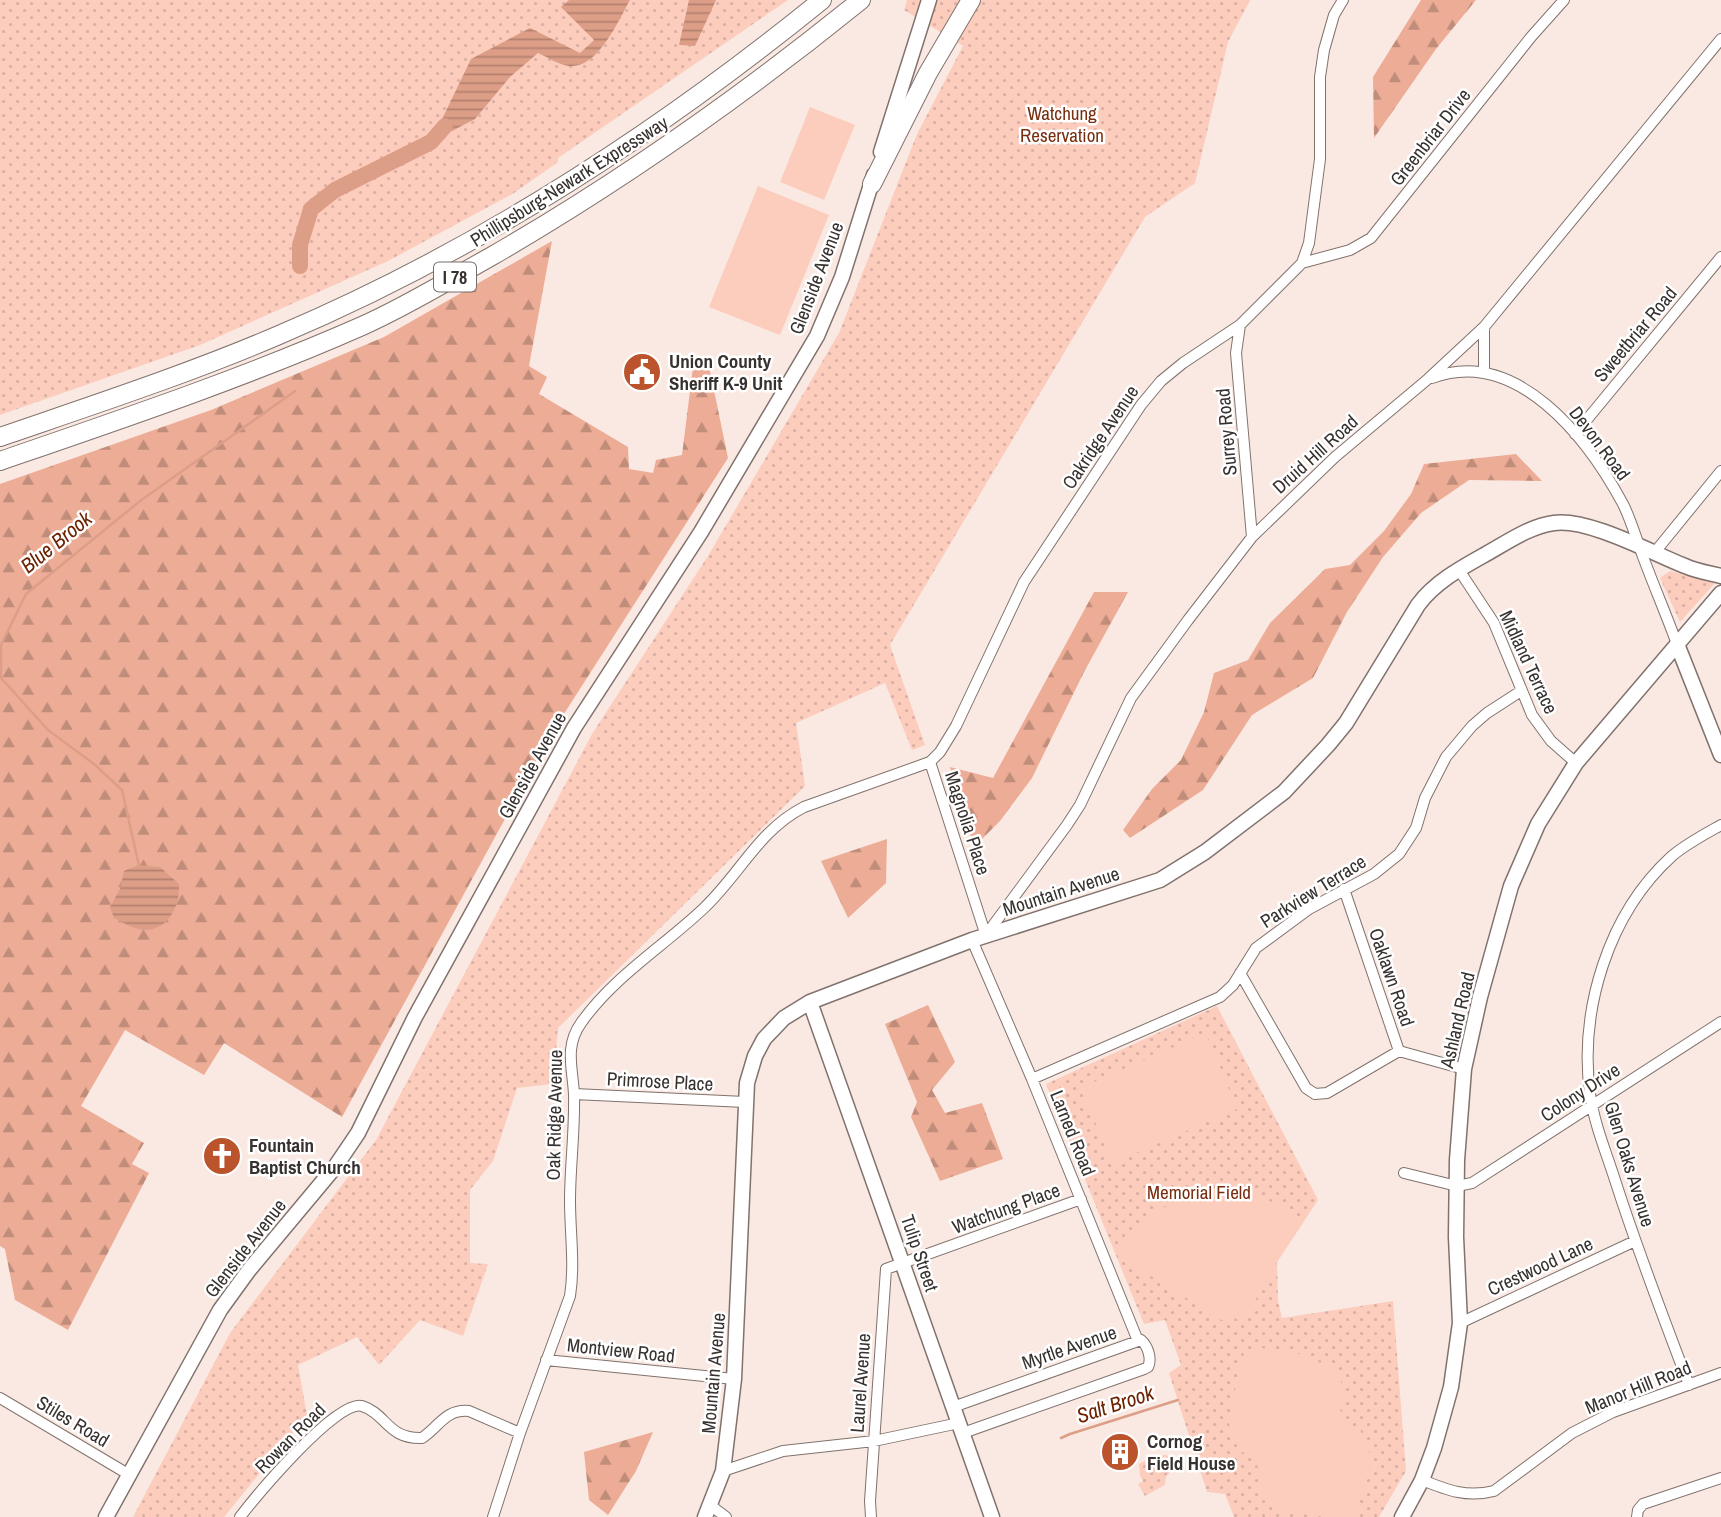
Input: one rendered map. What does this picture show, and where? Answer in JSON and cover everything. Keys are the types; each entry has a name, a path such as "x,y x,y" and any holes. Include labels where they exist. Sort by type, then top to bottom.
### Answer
{"highway":[{"name":"Phillipsburg-Newark Expressway","path":"0,437 195,369 279,335 385,286 462,246 538,201 673,114 822,0"},
{"name":"Phillipsburg-Newark Expressway","path":"0,461 190,396 362,326 421,297 546,225 667,146 861,0"},
{"path":"872,184 928,73 971,0"}],"main road":[{"name":"Glenside Avenue","path":"106,1517 233,1290 335,1167 358,1133 415,1017 574,728 701,532 807,354 827,315 872,184 929,0"},
{"name":"Mountain Avenue","path":"708,1511 723,1471 734,1379 745,1102 749,1073 764,1038 784,1018 810,1002 979,938 1160,880 1205,852 1284,792 1328,746 1346,723 1424,597 1459,570 1526,533 1557,522 1588,528 1655,552 1687,567 1721,576"},
{"name":"Ashland Road","path":"1402,1517 1422,1480 1448,1399 1460,1323 1457,1186 1464,1069 1480,997 1511,886 1538,824 1576,763 1721,593"},
{"path":"1676,644 1721,755"},
{"name":"Tulip Street","path":"810,1002 992,1517"}],"street":[{"path":"1303,263 1309,243 1319,170 1320,77 1324,50 1334,15 1343,0"},
{"name":"Greenbriar Drive","path":"1303,263 1350,250 1371,238 1531,37 1564,0"},
{"name":"Druid Hill Road","path":"979,938 1080,805 1131,698 1252,537 1335,457 1428,379 1484,327 1721,39"},
{"name":"Sweetbriar Road","path":"1575,434 1721,257"},
{"name":"Oakridge Avenue","path":"930,762 940,752 956,726 1024,582 1141,405 1161,381 1240,325 1303,263"},
{"name":"Surrey Road","path":"1240,325 1236,353 1252,537"},
{"path":"1484,327 1484,372"},
{"path":"1214,341 1236,353"},
{"name":"Devon Road","path":"1428,379 1462,371 1484,372 1527,390 1548,406 1575,434 1605,472 1625,508 1676,644"},
{"path":"1655,552 1721,471"},
{"name":"Midland Terrace","path":"1459,570 1494,624 1508,653 1521,691 1541,729 1576,763"},
{"name":"Parkview Terrace","path":"1032,1079 1220,997 1233,985 1256,948 1309,909 1383,868 1399,854 1416,828 1436,774 1458,741 1487,713 1521,691"},
{"name":"Magnolia Place","path":"930,762 979,938"},
{"name":"Oak Ridge Avenue","path":"493,1517 520,1433 570,1296 573,1278 570,1203 574,1094 569,1054 579,1025 627,974 716,896 773,827 787,816 804,807 930,762"},
{"name":"Glen Oaks Avenue","path":"1689,1385 1635,1241 1592,1105 1588,1037 1592,1008 1608,951 1620,925 1653,877 1673,855 1721,825"},
{"name":"Oaklawn Road","path":"1343,889 1399,1051 1464,1069"},
{"name":"Larned Road","path":"979,938 1032,1079 1138,1341"},
{"path":"1240,973 1306,1088 1315,1094 1327,1093 1399,1051"},
{"name":"Colony Drive","path":"1457,1186 1472,1182 1721,1022"},
{"name":"Primrose Place","path":"574,1094 745,1102"},
{"path":"1404,1173 1457,1186"},
{"name":"Watchung Place","path":"903,1263 1081,1199"},
{"name":"Crestwood Lane","path":"1460,1323 1635,1241"},
{"name":"Laurel Avenue","path":"871,1517 886,1269 903,1263"},
{"name":"Myrtle Avenue","path":"723,1471 783,1451 961,1428 1144,1369 1148,1367 1150,1360 1144,1342 1138,1341 953,1407"},
{"name":"Montview Road","path":"546,1360 734,1379"},
{"name":"Manor Hill Road","path":"1422,1480 1458,1494 1494,1491 1572,1433 1613,1412 1721,1373"},
{"name":"Stiles Road","path":"0,1398 128,1474"},
{"name":"Rowan Road","path":"240,1517 328,1420 354,1406 368,1410 399,1435 411,1438 422,1438 446,1415 461,1410 520,1433"},
{"path":"1637,1517 1643,1504 1721,1478"},
{"path":"708,1511 726,1517"}],"green space":[{"path":"0,0 788,0 558,158 558,162 514,193 388,261 200,345 0,415"},
{"name":"Watchung Reservation","path":"907,0 1250,0 1228,42 1195,183 1145,217 890,645 925,745 912,750 885,683 796,723 805,786 558,1028 553,1084 517,1088 493,1161 470,1190 470,1263 488,1264 463,1336 420,1320 379,1365 357,1337 298,1365 307,1415 224,1517 133,1517 230,1333 376,1140 592,734 708,556 839,333 917,134 963,46 904,10"},
{"path":"1421,0 1476,0 1436,49 1374,138 1373,77"},
{"path":"810,107 855,125 824,200 780,182"},
{"path":"758,186 829,215 780,335 709,307"},
{"path":"552,241 529,366 547,377 539,394 628,447 629,469 653,473 656,460 682,455 694,359 709,366 728,458 553,731 342,1117 224,1043 204,1075 125,1030 81,1106 144,1143 132,1164 149,1173 68,1330 15,1300 5,1249 0,1246 0,484 211,410 384,337"},
{"path":"1516,454 1542,481 1469,480 1421,513 1383,557 1347,612 1313,678 1252,715 1203,790 1130,838 1123,830 1152,789 1181,760 1204,712 1214,673 1248,660 1270,623 1325,569 1350,565 1384,531 1411,494 1424,464"},
{"path":"1670,571 1715,583 1680,622 1660,578"},
{"path":"1094,592 1128,592 1084,672 1032,778 1000,821 974,847 950,767 993,778"},
{"path":"887,839 886,883 848,918 821,861"},
{"path":"928,1005 955,1062 932,1090 945,1113 982,1103 1003,1159 940,1181 911,1117 917,1102 885,1024"},
{"name":"Memorial Field","path":"1217,1006 1318,1200 1277,1262 1278,1301 1282,1318 1393,1301 1406,1471 1379,1517 1234,1517 1225,1494 1207,1492 1169,1373 1181,1365 1165,1320 1144,1324 1046,1084"},
{"path":"1206,1033 1237,1109 1113,1163 1080,1088"},
{"path":"1213,1191 1256,1193 1304,1221 1247,1315 1225,1322 1117,1255 1126,1234 1152,1214 1186,1196"},
{"path":"1255,1347 1301,1354 1336,1370 1348,1399 1339,1407 1349,1430 1360,1429 1372,1459 1355,1517 1328,1517 1285,1510 1262,1498 1254,1488 1262,1476 1250,1450 1240,1453 1229,1424 1241,1357"},
{"path":"653,1432 636,1471 608,1515 589,1500 584,1452"},
{"path":"1167,1455 1173,1468 1166,1477 1165,1485 1145,1496 1138,1484 1143,1481 1139,1464 1155,1456"}],"shaded area":[{"path":"569,0 630,0 606,42 589,60 569,66 538,53 510,77 475,119 431,142 471,59 530,28 580,53 594,40 561,7"},
{"path":"689,0 716,0 695,46 679,45"},
{"path":"138,865 160,867 179,884 178,899 172,914 154,929 134,928 114,918 110,907 120,889 124,871"}],"waterway":[{"name":"Blue Brook","path":"300,266 300,245 311,209 335,190 431,142 445,126"},
{"name":"Blue Brook","path":"139,866 122,790 94,764 48,730 1,678 1,645 26,594 140,501 295,391"},
{"name":"Salt Brook","path":"1061,1438 1178,1400"}],"place":[{"name":"Union County Sheriff K-9 Unit","path":"642,372"},
{"name":"Fountain Baptist Church","path":"222,1156"},
{"name":"Cornog Field House","path":"1120,1452"}]}
